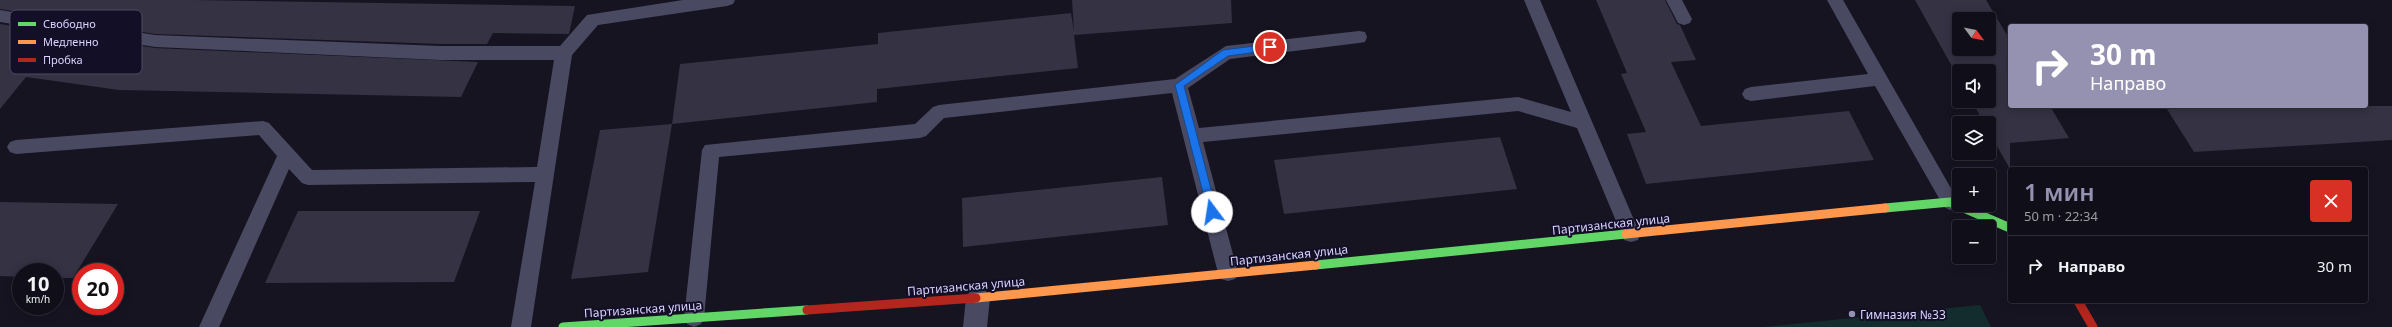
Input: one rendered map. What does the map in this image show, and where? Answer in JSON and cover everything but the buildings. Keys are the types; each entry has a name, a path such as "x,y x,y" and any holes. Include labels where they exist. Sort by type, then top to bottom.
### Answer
{"street":[{"name":"Партизанская улица","path":"563,327 978,298 1950,202 2008,227"},
{"path":"976,327 978,298"},
{"path":"2079,303 2093,327"}],"lane":[{"path":"521,327 564,53 592,19 727,0"},
{"path":"1532,0 1632,234"},
{"path":"1674,0 1684,19"},
{"path":"1835,0 1950,202"},
{"path":"0,16 10,18"},
{"path":"694,318 711,150 920,131 939,112 1179,85 1226,53 1359,37"},
{"path":"142,39 155,41 441,53 564,53"},
{"path":"1751,94 1880,79"},
{"path":"1179,85 1228,274"},
{"path":"1192,136 1518,104 1584,122"},
{"path":"16,147 263,128 308,178 545,174"},
{"path":"209,327 287,154"}],"green space":[{"path":"1980,305 1991,327 1763,327"}],"traffic: fast":[{"path":"1885,208 1950,202 2008,227"},
{"path":"1316,265 1626,234"},
{"path":"563,327 807,310"}],"traffic: slow":[{"path":"1626,234 1885,208"},
{"path":"976,298 1316,265"}],"traffic: jam":[{"path":"807,310 976,298"},
{"path":"2079,303 2093,327"}],"place":[{"name":"Гимназия №33","path":"1852,314"}],"route":[{"path":"1212,212 1179,85 1226,53 1270,47"}]}
